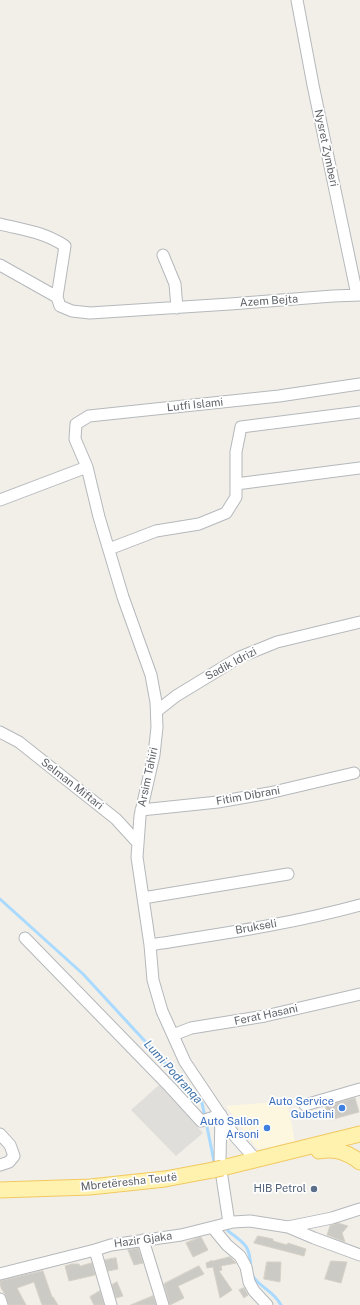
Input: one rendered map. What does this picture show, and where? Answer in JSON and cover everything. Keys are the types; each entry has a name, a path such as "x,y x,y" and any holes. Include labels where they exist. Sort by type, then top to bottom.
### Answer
{"main road":[{"name":"Mbretëresha Teutë","path":"0,1190 90,1187 165,1179 219,1169 360,1136"},
{"path":"360,1136 356,1149 356,1154 360,1162"},
{"name":"Mbretëresha Teutë","path":"256,1160 329,1149 351,1155 360,1162"}],"street":[{"name":"Nysret Zymberi","path":"297,0 313,85 359,295"},
{"path":"0,224 33,231 53,238 65,246 57,297"},
{"path":"163,255 175,284 177,308"},
{"name":"Azem Bejta","path":"0,265 57,297 60,306 72,311 90,312 177,308 359,295"},
{"name":"Lutfi Islami","path":"87,467 75,439 76,424 89,416 279,396 360,384"},
{"path":"109,549 156,531 199,524 226,513 236,497 236,452 241,427 360,412"},
{"path":"0,500 87,467"},
{"name":"Arsim Tahiri","path":"87,467 99,517 123,597 151,675 156,702 157,727 154,755 141,810 137,857 150,945 153,980 162,1011 211,1118 234,1135 256,1160"},
{"path":"236,484 360,468"},
{"name":"Sadik Idrizi","path":"157,711 176,696 240,657 277,642 360,622"},
{"name":"Selman Miftari","path":"0,732 19,742 116,819 138,843"},
{"name":"Fitim Dibrani","path":"141,810 218,802 269,793 354,773"},
{"path":"143,898 288,874"},
{"name":"Brukseli","path":"150,945 270,926 360,905"},
{"path":"25,938 170,1087 211,1118 219,1169 227,1245 240,1256 246,1267 249,1282 254,1291 267,1305"},
{"name":"Ferat Hasani","path":"173,1035 191,1028 265,1016 360,994"},
{"path":"305,1105 360,1089"},
{"path":"0,1134 10,1145 14,1156 10,1162 0,1164"},
{"name":"Hazir Gjaka","path":"288,1227 332,1218 360,1210"},
{"name":"Hazir Gjaka","path":"0,1274 111,1245 181,1235 224,1225 250,1221 288,1227 360,1255"},
{"path":"143,1240 163,1305"},
{"path":"95,1250 111,1305"},
{"path":"0,1299 2,1305"}],"shaded area":[{"path":"159,1085 203,1133 176,1156 131,1110"},
{"path":"287,1101 295,1142 258,1150 226,1106"}],"building":[{"name":"Auto Service Gubetini","path":"355,1098 359,1112 330,1120 325,1106"},
{"path":"338,1223 348,1226 342,1233 345,1242 327,1235 330,1226"},
{"path":"258,1236 306,1249 304,1256 254,1243"},
{"path":"201,1237 208,1250 193,1257 186,1243"},
{"path":"138,1248 143,1263 134,1265 128,1250"},
{"path":"230,1257 236,1263 221,1266 222,1270 219,1271 232,1290 220,1298 213,1267 207,1268 206,1263 211,1260"},
{"path":"116,1258 118,1269 108,1271 105,1260"},
{"path":"331,1261 347,1262 341,1283 325,1279"},
{"path":"267,1262 281,1262 280,1282 264,1279"},
{"path":"92,1263 95,1275 69,1281 65,1266 79,1264 80,1266"},
{"path":"199,1266 204,1274 178,1286 184,1298 170,1305 164,1284"},
{"path":"43,1271 52,1297 58,1305 42,1305 34,1282 17,1288 26,1305 9,1305 1,1288 0,1281"},
{"path":"117,1282 123,1296 116,1298 112,1285"},
{"path":"244,1288 248,1295 244,1298 239,1290"},
{"path":"100,1291 104,1305 94,1305 90,1297"},
{"path":"153,1296 156,1305 131,1305"}],"waterway":[{"name":"Lumi Podranqa","path":"0,899 83,974 202,1103 205,1117"},
{"name":"Lumi Podranqa","path":"206,1122 215,1166"},
{"name":"Lumi Podranqa","path":"227,1226 228,1231 246,1246 250,1255 251,1269"},
{"name":"Lumi Podranqa","path":"252,1275 278,1300 281,1305"}],"place":[{"name":"Auto Service Gubetini","path":"342,1108"},
{"name":"Auto Sallon Arsoni","path":"267,1128"},
{"name":"HIB Petrol","path":"314,1189"}]}
